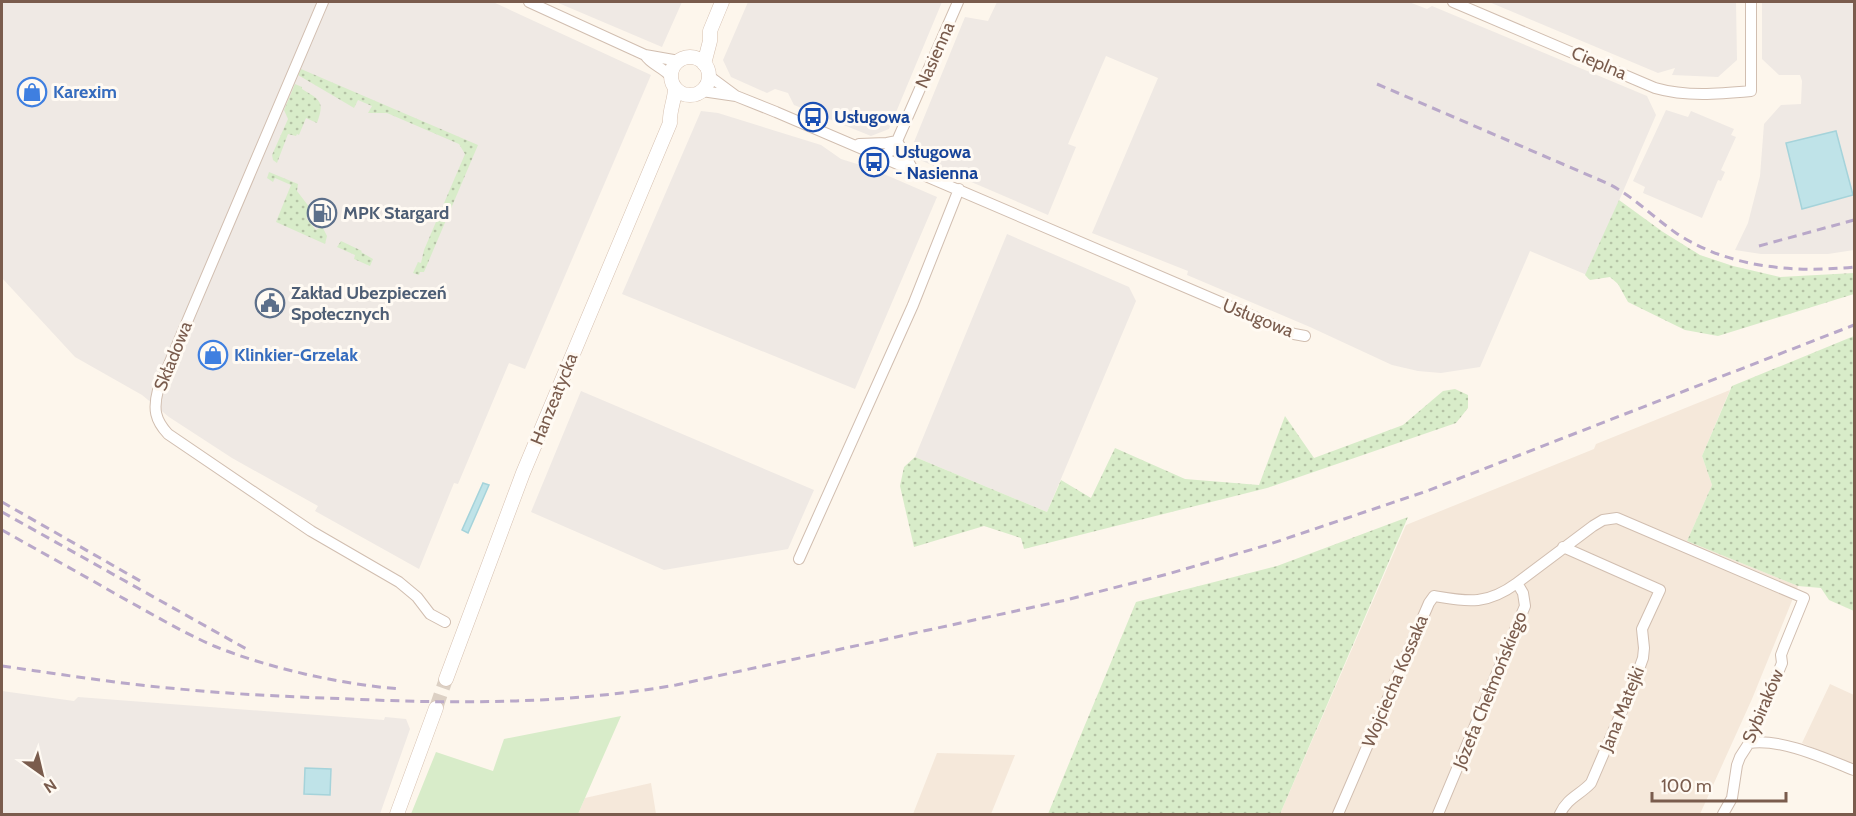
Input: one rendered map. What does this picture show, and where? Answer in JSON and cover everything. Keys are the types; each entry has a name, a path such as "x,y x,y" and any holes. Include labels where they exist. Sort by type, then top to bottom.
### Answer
{"street":[{"name":"Składowa","path":"324,2 158,390 155,413 159,424 168,434 301,524 399,582 417,597 430,614 445,622"},
{"path":"529,2 645,55 696,58 706,70"},
{"path":"645,55 652,63 664,70 683,94 697,93 706,87 710,31 722,2"},
{"name":"Nasienna","path":"897,141 958,2"},
{"name":"Cieplna","path":"1453,2 1655,88 1679,93 1751,91 1751,2"},
{"path":"673,83 671,71 683,59 695,52 702,39 710,31"},
{"name":"Usługowa","path":"706,70 736,96"},
{"name":"Hanzeatycka","path":"670,123 670,113 675,99 673,83"},
{"name":"Usługowa","path":"697,93 736,96 1305,336"},
{"name":"Hanzeatycka","path":"446,679 528,462 670,123 684,102 697,93"},
{"path":"881,157 892,150 897,141"},
{"path":"897,141 913,170"},
{"name":"Usługowa","path":"852,144 897,141"},
{"path":"799,559 913,305 959,189"},
{"name":"Józefa Chełmońskiego","path":"1438,814 1525,606 1523,593 1517,583 1563,547 1603,520 1617,518 1804,598"},
{"name":"Jana Matejki","path":"1560,814 1570,798 1591,783 1634,683 1643,657 1642,630 1660,590 1574,554 1563,547"},
{"name":"Wojciecha Kossaka","path":"1338,814 1434,596 1478,600 1493,598 1517,583"},
{"name":"Sybiraków","path":"1723,814 1732,798 1737,765 1749,743 1782,663 1781,655 1804,598"},
{"path":"397,814 436,708"},
{"path":"1749,743 1766,741 1854,770"}],"shaded area":[{"path":"2,2 493,2 651,75 525,369 509,363 458,484 454,483 419,569 315,511 318,506 232,458 169,417 142,395 75,357 2,278"},
{"path":"556,2 682,2 662,47"},
{"path":"748,2 942,2 889,129 871,136 794,105 788,93 775,89 767,93 731,77 723,60"},
{"path":"997,2 1409,2 1427,9 1432,6 1647,96 1656,115 1587,275 1530,251 1480,367 1441,373 1418,371 1392,365 1310,327 1187,275 1188,271 1092,233 1158,78 1106,56 1068,144 1076,147 1048,215 920,160 919,147 914,142 965,17 988,21"},
{"path":"1489,2 1736,2 1737,60 1718,77 1672,75 1675,68 1658,73"},
{"path":"1762,2 1854,2 1854,250 1828,254 1761,254 1735,250 1748,223 1760,176 1764,124 1781,105 1801,104 1800,75 1779,75 1762,59"},
{"path":"1666,110 1688,117 1691,111 1734,129 1731,135 1736,137 1721,170 1725,172 1721,181 1718,180 1702,218 1643,193 1645,187 1633,181"},
{"path":"701,111 718,113 821,145 841,159 870,168 937,197 855,389 622,294"},
{"path":"1007,234 1129,287 1136,301 1047,512 915,457"},
{"path":"1730,390 1702,456 1712,485 1687,541 1798,586 1752,699 1700,814 1280,814 1406,525 1594,449 1596,444"},
{"path":"581,391 814,490 788,549 664,570 531,512"},
{"path":"1830,684 1854,695 1854,766 1802,743"},
{"path":"2,691 74,701 78,697 384,720 385,717 406,719 410,729 380,814 2,814"},
{"path":"937,753 1015,755 991,814 913,814"},
{"path":"651,783 656,814 578,814 585,798"}],"green space":[{"path":"301,69 478,145 424,272 420,272 419,275 413,273 418,262 421,263 424,250 465,154 459,144 387,113 368,113 372,106 358,100 354,108 298,75"},
{"path":"295,84 317,99 321,110 317,123 306,118 299,135 288,134 277,163 273,160 272,155 288,119 284,110"},
{"path":"269,172 298,184 297,191 313,212 306,218 316,230 322,226 327,236 325,244 276,222 291,185 275,178 273,182 267,178"},
{"path":"1619,200 1700,255 1733,266 1780,277 1854,273 1854,294 1718,336 1685,330 1628,302 1618,284 1610,277 1590,280 1585,275"},
{"path":"341,241 373,259 370,266 354,259 355,255 337,247"},
{"path":"1854,336 1854,611 1829,600 1821,588 1798,586 1687,541 1712,485 1702,456 1732,386"},
{"path":"1455,389 1468,395 1468,408 1456,423 1267,488 1024,549 1021,538 984,526 914,547 900,486 904,467 915,457 1047,512 1061,480 1091,498 1115,448 1185,479 1259,485 1285,416 1314,458 1403,425 1443,391"},
{"path":"1408,517 1280,814 1048,814 1136,602 1277,566"},
{"path":"621,716 578,814 411,814 436,752 493,771 504,739"}],"water":[{"path":"1836,131 1853,195 1802,209 1786,143"},
{"path":"483,483 489,485 468,533 462,530"},
{"path":"305,768 331,769 330,795 304,794"}],"tunnel":[{"path":"436,708 446,679"}],"railway":[{"path":"1377,84 1609,184 1676,233 1718,254 1740,261 1785,268 1854,267"},
{"path":"1759,246 1854,220"},
{"path":"2,666 167,688 251,695 391,701 473,702 554,699 676,685 1066,600 1168,574 1267,545 1427,491 1854,325"},
{"path":"2,502 142,582"},
{"path":"2,512 250,651"},
{"path":"2,530 167,623 214,646 306,674 355,684 401,689"}],"place":[{"name":"Karexim","path":"32,92"},
{"name":"Usługowa","path":"813,117"},
{"name":"Usługowa - Nasienna","path":"874,162"},
{"name":"MPK Stargard","path":"322,213"},
{"name":"Zakład Ubezpieczeń Społecznych","path":"270,303"},
{"name":"Klinkier-Grzelak","path":"213,355"}]}
